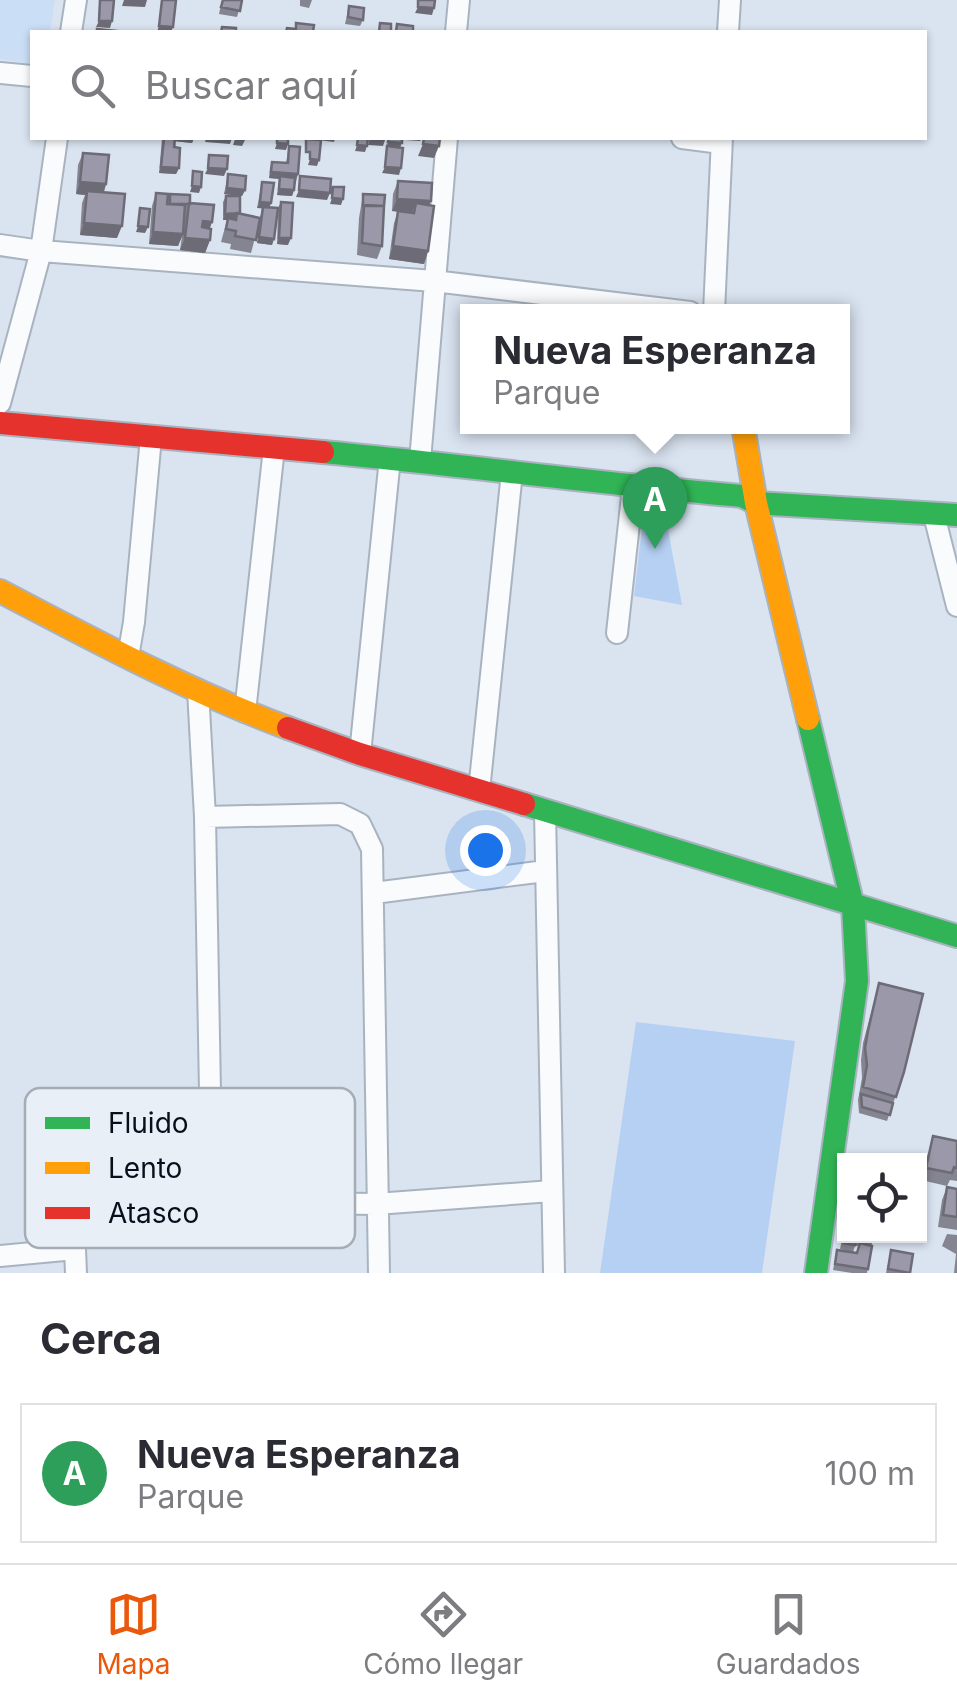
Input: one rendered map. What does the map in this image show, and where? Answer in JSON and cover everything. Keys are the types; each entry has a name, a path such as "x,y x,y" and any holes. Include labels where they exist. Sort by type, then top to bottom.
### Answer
{"street":[{"path":"71,30 76,0"},
{"path":"456,30 459,0"},
{"path":"728,30 730,0"},
{"path":"0,73 30,76"},
{"path":"0,403 41,251 57,140"},
{"path":"420,461 448,140"},
{"path":"714,304 721,140"},
{"path":"0,245 434,282 622,304"},
{"path":"0,423 420,461 742,496 756,503 946,515 957,606"},
{"path":"744,434 756,503 853,906 856,982 816,1273"},
{"path":"128,656 151,437"},
{"path":"245,712 274,448"},
{"path":"360,754 390,458"},
{"path":"479,791 512,472"},
{"path":"618,633 633,487"},
{"path":"0,591 245,712 360,754 957,936"},
{"path":"198,690 205,818 210,1088"},
{"path":"545,811 554,1273"},
{"path":"205,818 340,814 360,824 372,848 379,1273"},
{"path":"374,893 545,872"},
{"path":"355,1204 552,1191"},
{"path":"0,1256 75,1249 76,1273"}],"shaded area":[{"path":"0,0 55,0 50,30 30,30 30,64 0,59"},
{"path":"645,501 663,503 682,605 634,596"},
{"path":"636,1022 795,1041 762,1273 600,1273"}],"building":[{"path":"100,0 114,0 112,21 99,21"},
{"path":"162,0 176,0 173,27 159,26"},
{"path":"223,0 242,0 240,11 221,7"},
{"path":"418,0 435,0 434,8 418,7"},
{"path":"349,6 364,8 363,20 348,17"},
{"path":"296,23 314,25 313,30 286,30 296,29"},
{"path":"380,23 391,24 391,30 379,30"},
{"path":"397,24 413,26 413,30 396,30"},
{"path":"164,140 175,140 174,147 180,148 179,168 161,167"},
{"path":"306,140 321,140 319,160 310,159 310,152 306,152"},
{"path":"424,140 440,140 439,146 423,144"},
{"path":"289,146 300,147 298,174 271,172 272,162 288,163"},
{"path":"387,146 403,148 401,168 385,167"},
{"path":"83,153 109,155 106,184 80,182"},
{"path":"209,155 228,156 227,169 208,168"},
{"path":"193,171 202,172 201,187 192,186"},
{"path":"228,174 246,176 245,190 227,188"},
{"path":"280,176 295,178 294,190 279,189"},
{"path":"300,176 331,179 330,193 299,190"},
{"path":"398,181 432,183 431,201 397,199"},
{"path":"262,182 274,183 271,203 260,202"},
{"path":"333,187 344,187 343,199 332,198"},
{"path":"87,191 125,194 122,226 84,223"},
{"path":"156,193 168,194 167,204 185,205 183,234 153,232"},
{"path":"170,194 190,195 190,204 170,204"},
{"path":"363,194 385,195 384,206 363,206"},
{"path":"226,196 240,196 240,213 225,214"},
{"path":"281,202 293,203 291,238 279,238"},
{"path":"189,203 214,205 212,222 203,221 202,227 211,229 210,240 185,238"},
{"path":"416,203 434,206 428,251 393,246 398,211 414,213"},
{"path":"364,205 384,206 382,246 362,243"},
{"path":"263,207 278,208 274,239 259,237"},
{"path":"140,208 150,209 148,227 138,226"},
{"path":"237,213 260,218 256,240 235,236 236,231 226,229 228,218 236,220"},
{"path":"879,983 923,994 896,1097 863,1087 865,1048"},
{"path":"861,1094 893,1103 890,1115 862,1107"},
{"path":"933,1136 957,1141 957,1168 952,1173 927,1168"},
{"path":"947,1187 957,1189 957,1217 943,1215"},
{"path":"860,1243 872,1246 868,1269 835,1264 837,1250 857,1253"},
{"path":"891,1250 913,1254 910,1273 888,1269"}],"traffic: fast":[{"path":"323,452 742,496 756,503 957,515"},
{"path":"808,719 853,906 857,981 816,1273"},
{"path":"524,804 957,936"}],"traffic: slow":[{"path":"744,434 756,503 808,719"},
{"path":"0,591 178,681 288,728"}],"traffic: jam":[{"path":"0,423 323,452"},
{"path":"288,728 524,804"}],"place":[{"name":"Nueva Esperanza","path":"655,549"}]}
